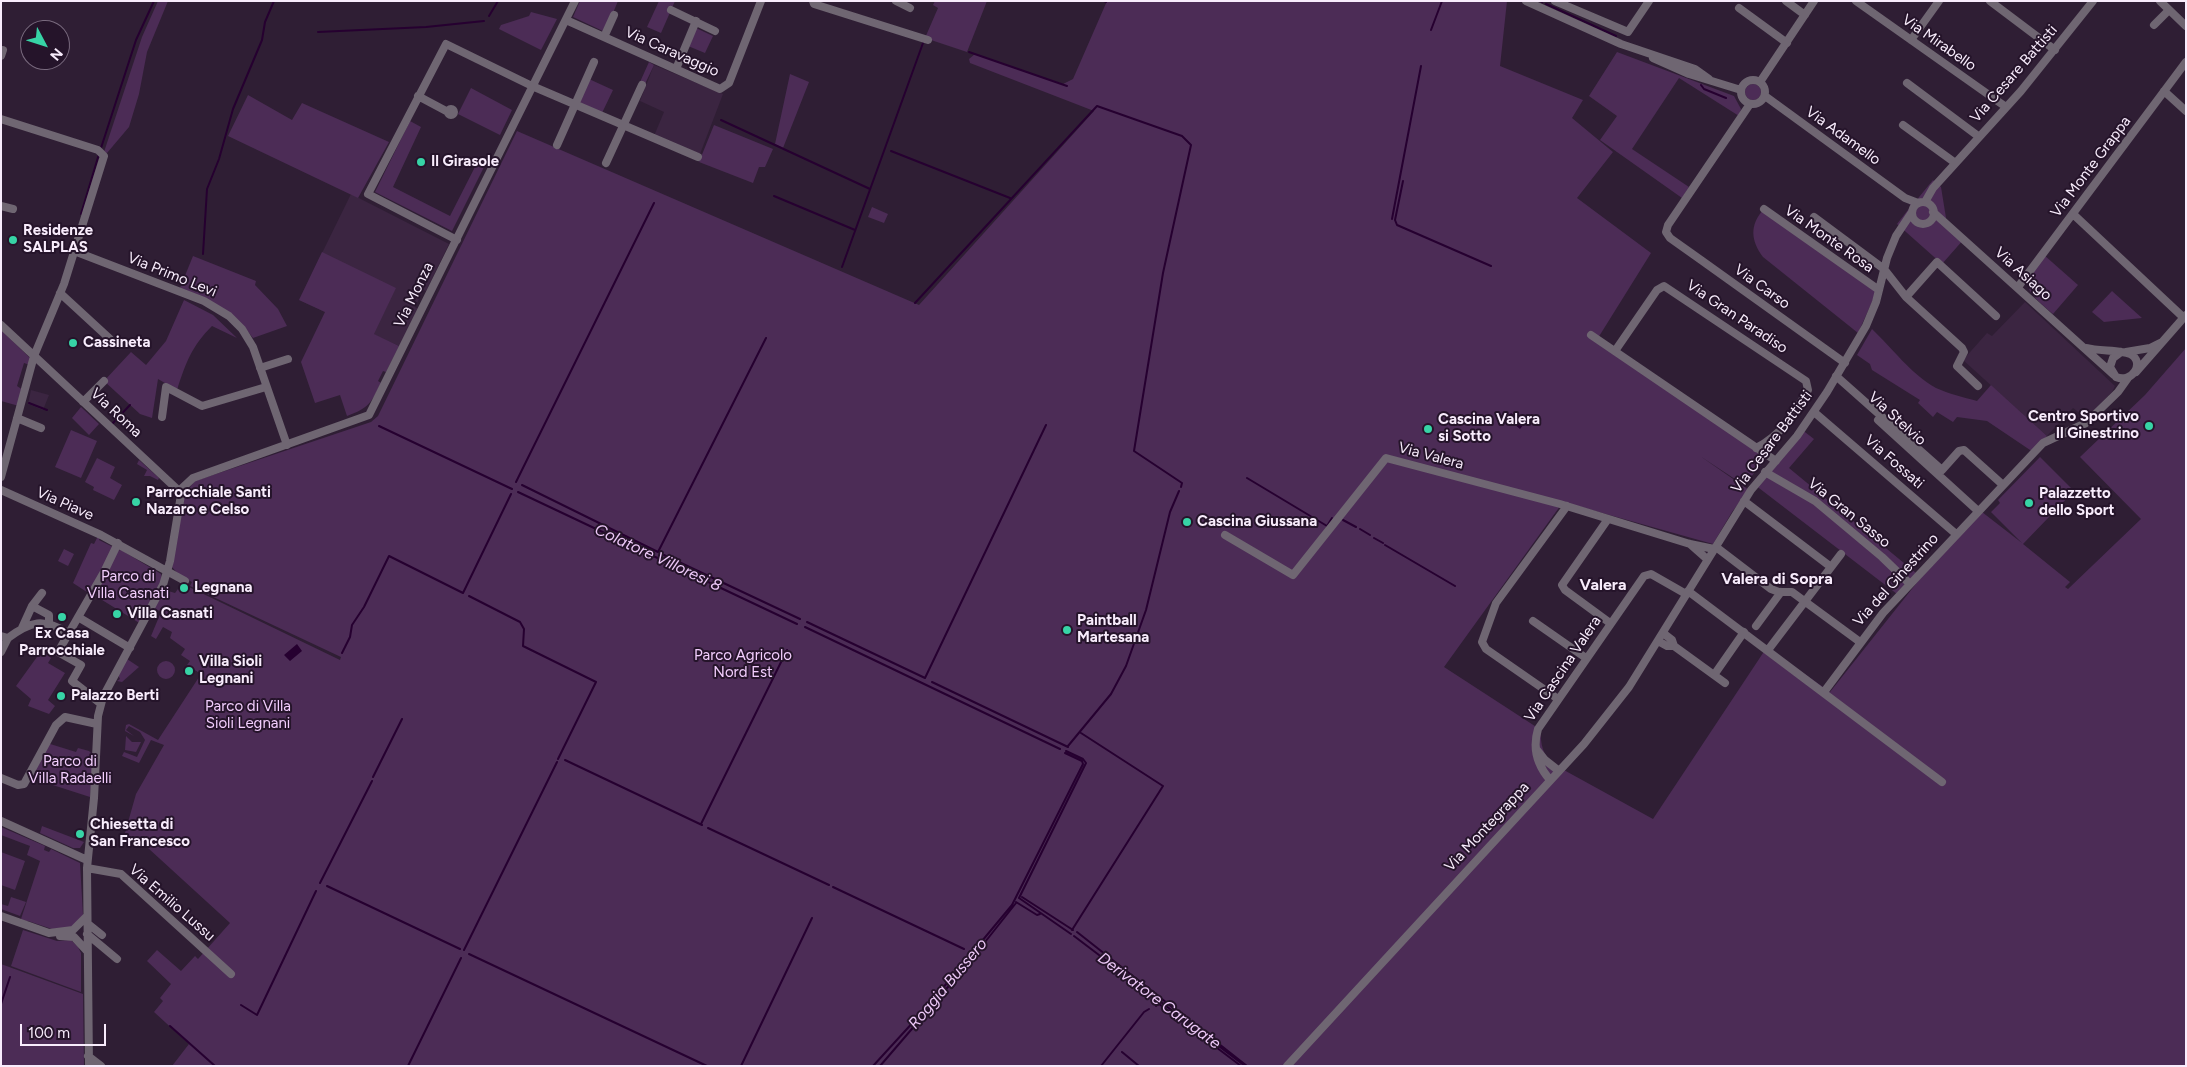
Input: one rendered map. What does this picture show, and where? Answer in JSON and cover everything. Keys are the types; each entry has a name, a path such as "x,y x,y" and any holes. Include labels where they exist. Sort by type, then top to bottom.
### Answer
{"street":[{"name":"Via Monza","path":"179,491 193,478 370,415 575,1"},
{"name":"Via Caravaggio","path":"566,20 718,88 729,83 761,1"},
{"path":"814,1 814,4 928,40"},
{"path":"896,1 910,8"},
{"path":"1526,1 1644,53 1694,69 1709,79 1741,90"},
{"path":"1554,1 1628,32 1649,1"},
{"path":"1786,1 1805,14"},
{"path":"1760,82 1814,1"},
{"name":"Via Mirabello","path":"1856,1 2006,108"},
{"path":"1912,40 1939,1"},
{"path":"1990,1 2056,50"},
{"name":"Via Cesare Battisti","path":"1687,592 1744,501 1814,412 1845,363 1869,320 1891,249 1904,222 1954,162 2006,108 2056,50 2093,1"},
{"path":"2160,1 2186,26"},
{"path":"1738,8 1787,42"},
{"path":"671,10 715,31"},
{"path":"2154,25 2169,10"},
{"name":"Via Caravaggio","path":"604,37 614,15"},
{"path":"676,69 696,21"},
{"path":"457,240 368,194 446,44 532,86 698,157"},
{"path":"557,145 594,62"},
{"name":"Via Monte Grappa","path":"2018,287 2186,62"},
{"path":"1748,81 1760,82 1765,88 1765,96 1758,103 1750,104 1743,99 1741,90 1748,81"},
{"path":"1907,84 1978,136"},
{"path":"606,163 642,85"},
{"path":"2164,91 2186,111"},
{"path":"418,96 448,112"},
{"name":"Via Adamello","path":"1765,96 1917,206"},
{"name":"Via Carso","path":"1750,104 1668,225 1666,232 1670,238 1845,363"},
{"path":"1,119 98,150 104,154 60,293 34,356 1,478"},
{"path":"1903,125 1954,162"},
{"path":"1930,220 1934,212 1931,205 1917,206 1916,220 1923,223 1930,220 1944,221"},
{"path":"1,206 13,209"},
{"name":"Via Monte Rosa","path":"1764,209 1879,290"},
{"name":"Via Asiago","path":"1934,212 2114,375"},
{"path":"2073,214 2132,270 2185,316"},
{"path":"1814,217 1884,269 1906,297 1964,349 1957,366 1978,386"},
{"name":"Via Cesare Battisti","path":"1891,249 1906,227 1916,220"},
{"name":"Via Primo Levi","path":"74,251 204,301 221,310 236,322 247,336 287,445"},
{"path":"1906,297 1937,262 1996,316"},
{"name":"Via Gran Paradiso","path":"1615,351 1658,288 1664,286 1807,381 1807,392 1782,429 1772,440 1756,448"},
{"path":"60,293 110,339"},
{"name":"Via del Ginestrino","path":"1824,692 1860,642 1978,510 2047,440 2083,425 2112,399 2127,379 2185,316"},
{"name":"Via Roma","path":"1,325 179,491"},
{"path":"1591,336 1776,461"},
{"name":"Via del Ginestrino","path":"2124,352 2150,348 2163,341"},
{"path":"2085,347 2124,352 2133,356 2137,362 2127,379 2114,375 2110,368 2111,361 2116,354 2124,352"},
{"path":"260,368 288,359"},
{"name":"Via Stelvio","path":"1835,378 1942,473 1978,510"},
{"path":"83,402 104,381"},
{"path":"162,417 166,387 202,406 266,387"},
{"name":"Via Fossati","path":"1814,412 1956,534"},
{"path":"17,418 41,428"},
{"path":"1942,473 1963,450 2003,485"},
{"name":"Via Valera","path":"1225,535 1292,575 1386,458 1567,506 1690,544 1715,548"},
{"name":"Via Gran Sasso","path":"1766,472 1816,501 1882,557 1910,584"},
{"name":"Via Piave","path":"1,490 118,543 185,581"},
{"path":"89,1066 87,864 100,703 168,572 181,496 179,491"},
{"path":"1744,501 1831,567"},
{"path":"1558,699 1487,649 1482,642 1496,603 1567,506"},
{"path":"1608,519 1562,585 1565,590 1610,623"},
{"path":"100,703 72,681 81,665 58,652 118,543"},
{"name":"Via Valera","path":"1690,544 1707,560"},
{"path":"1715,548 1771,590 1792,592 1805,600 1860,642"},
{"path":"1768,650 1840,554"},
{"name":"Via Cascina Valera","path":"1535,746 1538,729 1610,623 1648,573 1687,592"},
{"path":"1687,592 1744,632 1942,782"},
{"name":"Via Montegrappa","path":"1287,1066 1608,715 1663,633 1687,592"},
{"path":"1756,626 1781,592"},
{"path":"24,627 32,606 42,593"},
{"path":"32,606 49,616 49,624"},
{"path":"78,617 130,648"},
{"path":"1533,620 1586,658"},
{"path":"1,652 5,637 24,627 49,624 68,633"},
{"path":"1714,675 1744,632"},
{"path":"1663,633 1672,640 1674,646 1725,683"},
{"path":"1658,640 1668,646 1674,646"},
{"path":"1,778 18,785 24,784 56,725 67,716 97,724"},
{"path":"1535,746 1545,760 1559,770"},
{"path":"1535,746 1539,765 1550,780"},
{"name":"Via Emilio Lussu","path":"1,821 87,864 121,874 231,974"},
{"path":"1,916 55,936 70,934 79,937 87,933"},
{"path":"70,934 87,919"},
{"path":"87,919 102,935"},
{"path":"87,933 117,959"},
{"path":"70,934 87,951"},
{"path":"88,1056 101,1066"}],"shaded area":[{"path":"654,65 723,94 700,154 654,136 664,112 640,101"},
{"path":"351,194 449,244 426,291 424,290 415,307 418,309 399,346 299,300"},
{"path":"2025,302 2115,386 2112,392 2086,418 2073,408 2047,436 1963,360 1987,333 1992,336"},
{"path":"31,390 49,395 43,410 28,404"},
{"path":"1511,413 1524,424 1520,429 1507,418"},
{"path":"297,644 302,651 290,661 284,655"}],"green space":[{"path":"158,1 168,1 147,52 139,94 129,127 107,153 104,152 142,37"},
{"path":"580,1 618,1 605,32 573,17"},
{"path":"659,1 675,1 661,33 647,27"},
{"path":"935,1 987,1 967,52 925,38 938,8 933,5"},
{"name":"Parco Agricolo Nord Est","path":"1107,1 1507,1 1500,66 1583,100 1572,118 1613,152 1577,198 1651,253 1598,338 1767,458 1744,485 1700,456 1749,490 1732,512 1713,544 1563,502 1444,667 1541,730 1543,749 1553,764 1653,819 1767,647 1830,692 1919,580 1982,512 2022,543 1991,512 2000,503 1998,500 2040,457 2074,491 2023,544 2070,582 2065,587 2068,589 2141,519 2080,457 2145,395 2186,348 2186,1066 172,1066 189,1044 154,1012 163,1001 160,998 171,984 147,961 157,950 181,971 195,956 198,959 230,923 148,848 123,840 136,794 164,745 151,740 139,763 122,756 124,752 137,757 145,740 140,732 129,726 126,730 134,736 125,731 126,725 129,724 158,740 201,674 187,665 190,661 181,655 185,649 170,638 172,632 163,627 156,639 151,636 161,612 154,608 165,590 175,593 178,589 186,593 189,587 340,660 341,657 190,586 192,582 179,575 172,567 185,493 195,481 371,422 378,416 517,131 919,305 1094,111 970,63 969,59 975,54 1063,84 1073,79"},
{"path":"531,12 557,19 541,50 499,29 501,25 529,16"},
{"path":"696,28 713,36 705,53 688,46"},
{"path":"1617,52 1734,96 1741,109 1739,116 1679,78 1632,149 1689,187 1682,198 1600,140 1617,116 1589,96"},
{"path":"649,62 654,65 645,84 640,82"},
{"path":"790,74 809,82 783,148 775,144"},
{"path":"589,79 613,90 602,113 578,103"},
{"path":"1750,84 1756,84 1761,89 1759,98 1750,100 1745,95 1745,89"},
{"path":"471,88 512,110 500,135 458,114"},
{"path":"248,95 292,120 302,103 389,142 358,198 228,136"},
{"path":"410,121 421,127 393,187 450,216 477,163 484,167 452,231 375,192"},
{"path":"714,125 773,149 765,167 759,167 753,183 699,162"},
{"path":"1933,180 1941,187 1947,224 1964,239 1942,264 1897,224 1911,206 1905,198 1915,202"},
{"path":"872,207 888,214 884,223 868,217"},
{"path":"1764,209 1877,291 1858,333 1763,257 1756,245 1753,233 1756,221"},
{"path":"322,252 396,288 374,334 399,346 386,372 383,371 378,381 381,383 372,400 365,407 347,416 340,395 315,403 301,362 325,312 299,300"},
{"path":"2044,255 2078,285 2053,314 2031,293 2029,287 2031,274"},
{"path":"193,256 256,281 255,285 278,309 287,326 253,338 237,320 221,307 180,288"},
{"path":"2112,291 2142,318 2104,322 2092,312"},
{"path":"184,300 213,315 237,338 212,326 190,355 177,390 158,379 152,418 140,414 104,381 131,352 146,365 166,341"},
{"path":"1872,329 1918,376 1936,388 1977,401 1991,385 2047,436 2033,452 1987,421 1957,417 1953,422 1937,412 1933,417 1918,403 1920,400 1872,370 1870,364 1857,355"},
{"path":"1,330 30,358 30,365 24,363 17,386 23,390 19,406 1,401"},
{"path":"81,407 99,424 89,435 72,418"},
{"path":"1801,429 1814,439 1789,468 1916,573 1897,594 1755,485"},
{"path":"71,430 97,441 81,478 55,467"},
{"path":"97,458 115,467 110,478 122,485 114,500 93,490 94,487 85,482"},
{"path":"139,460 159,478 158,480 150,476 144,476 147,470 137,464"},
{"path":"99,534 101,535 99,540 115,548 90,594 73,583 91,543 94,544"},
{"path":"64,549 74,554 68,566 58,561"},
{"name":"Parco di Villa Casnati","path":"121,550 161,574 162,580 141,624 94,595 115,551"},
{"path":"42,650 51,658 48,663 65,673 48,700 55,706 49,714 28,706 31,699 16,686"},
{"path":"127,659 139,667 122,682 117,681 120,679 118,675"},
{"path":"162,661 170,661 175,666 173,677 162,679 157,674 157,666"},
{"path":"126,736 132,742 141,742 136,752 125,750"},
{"name":"Parco di Villa Radaelli","path":"47,743 76,752 78,748 89,751 94,756 90,797 31,778"},
{"path":"42,826 84,842 80,848 73,848 40,833"},
{"path":"1,827 45,846 44,850 49,852 51,849 80,863 83,915 72,928 52,929 28,921 20,922 40,861 27,855 30,846 1,835"},
{"path":"1,852 25,861 15,890 1,885"},
{"path":"11,897 26,902 20,916 1,909 1,904 8,906"},
{"path":"23,930 57,941 71,940 78,947 81,953 81,992 11,966"},
{"path":"1,964 83,994 84,1066 1,1066"}],"waterway":[{"path":"101,148 136,40 154,1"},
{"path":"203,254 207,189 219,159 233,109 262,40 265,22 274,1"},
{"path":"489,16 498,1"},
{"path":"1431,30 1442,1"},
{"path":"1546,4 1616,36"},
{"path":"318,32 426,27 484,21"},
{"path":"842,267 923,43"},
{"path":"969,52 1067,86"},
{"path":"1392,219 1421,66"},
{"path":"1701,85 1704,89 1726,98"},
{"path":"915,303 1097,106 1182,136 1191,145 1163,273 1134,451 1182,483 1181,487"},
{"path":"721,120 870,189"},
{"path":"891,151 1010,198"},
{"path":"81,214 99,154"},
{"path":"1403,181 1395,220 1397,225 1491,266"},
{"path":"774,196 855,230"},
{"path":"516,482 654,203"},
{"path":"522,485 658,552 766,338"},
{"name":"Colatore Villoresi 8","path":"29,403 47,410"},
{"name":"Colatore Villoresi 8","path":"112,424 130,405"},
{"path":"807,622 925,678 1046,425"},
{"name":"Colatore Villoresi 8","path":"379,426 512,489"},
{"path":"1247,478 1327,526 1332,518"},
{"path":"1068,746 1111,694 1126,666 1146,610 1170,512 1179,491"},
{"name":"Colatore Villoresi 8","path":"518,492 797,624"},
{"path":"463,593 511,494"},
{"path":"1343,520 1356,527"},
{"path":"1360,529 1370,535"},
{"path":"1374,538 1383,543"},
{"path":"1385,545 1455,586"},
{"path":"664,555 800,619"},
{"path":"342,653 350,637 352,625 364,607 389,556 463,593"},
{"path":"469,596 520,622 524,629 523,646 596,682 558,759"},
{"name":"Colatore Villoresi 8","path":"805,627 1060,749"},
{"path":"701,824 787,650"},
{"path":"932,682 1068,747"},
{"path":"373,777 402,719"},
{"path":"1072,930 1163,786 1081,733"},
{"name":"Colatore Villoresi 8","path":"1019,898 1086,763 1083,759 1066,751"},
{"name":"Roggia Bussero","path":"873,1066 927,1007 1012,905 1083,764 1082,761 1065,753"},
{"path":"565,760 702,825"},
{"path":"464,950 557,762"},
{"path":"320,883 372,781"},
{"path":"708,828 829,885"},
{"path":"327,886 460,949"},
{"path":"833,887 964,949"},
{"path":"241,1005 257,1015 316,891"},
{"path":"1022,897 1073,930"},
{"name":"Derivatore Carugate","path":"1019,898 1071,934"},
{"path":"1016,902 1037,915 1040,914"},
{"name":"Roggia Bussero","path":"880,1066 966,966 1016,903"},
{"path":"741,1066 812,918"},
{"name":"Derivatore Carugate","path":"1077,932 1247,1066"},
{"name":"Derivatore Carugate","path":"1074,936 1245,1066"},
{"path":"469,954 707,1066"},
{"path":"408,1066 461,958"},
{"path":"1,1004 10,977"},
{"name":"Derivatore Carugate","path":"1156,1006 1159,1004 1241,1066"},
{"path":"1101,1066 1144,1012 1149,1009"},
{"path":"170,1026 215,1066"},
{"path":"1122,1052 1139,1066"}],"place":[{"name":"Il Girasole","path":"421,162"},
{"name":"Residenze SALPLAS","path":"13,240"},
{"name":"Cassineta","path":"73,343"},
{"name":"Centro Sportivo Il Ginestrino","path":"2149,426"},
{"name":"Cascina Valera si Sotto","path":"1428,429"},
{"name":"Parrocchiale Santi Nazaro e Celso","path":"136,502"},
{"name":"Palazzetto dello Sport","path":"2029,503"},
{"name":"Cascina Giussana","path":"1187,522"},
{"name":"Legnana","path":"184,588"},
{"name":"Villa Casnati","path":"117,614"},
{"name":"Ex Casa Parrocchiale","path":"62,617"},
{"name":"Paintball Martesana","path":"1067,630"},
{"name":"Villa Sioli Legnani","path":"189,671"},
{"name":"Palazzo Berti","path":"61,696"},
{"name":"Chiesetta di San Francesco","path":"80,834"}],"district":[{"name":"Valera di Sopra","path":"1777,579"},
{"name":"Valera","path":"1603,585"}],"park label":[{"name":"Parco di Villa Sioli Legnani","path":"248,716"}]}
